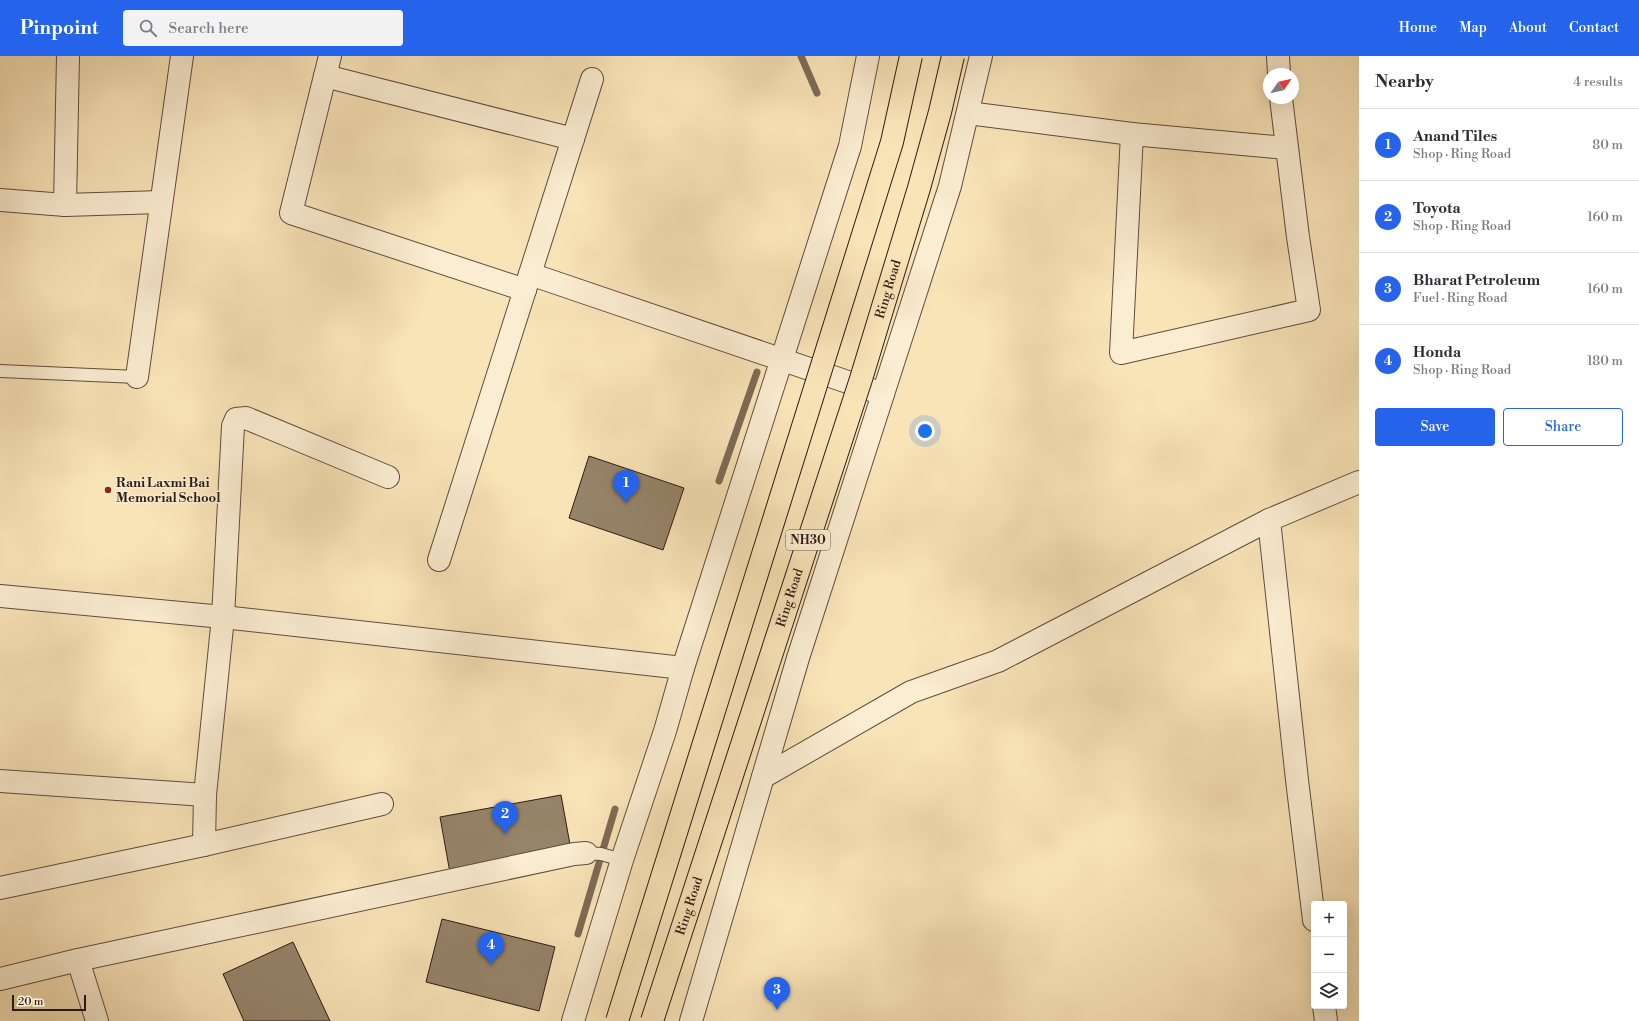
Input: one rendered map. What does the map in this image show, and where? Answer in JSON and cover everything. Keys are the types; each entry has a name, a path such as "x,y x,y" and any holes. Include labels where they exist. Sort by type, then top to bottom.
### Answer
{"highway":[{"name":"NH30","path":"617,1021 892,142 911,56"},
{"name":"Ring Road","path":"652,1021 861,379 919,188 940,112 952,56"}],"street":[{"path":"65,205 68,56"},
{"path":"137,377 182,56"},
{"path":"573,1021 622,860 665,731 674,668 782,360 850,146 868,56"},
{"path":"691,1021 798,658 950,186 982,56"},
{"path":"1278,56 1279,68"},
{"path":"573,140 328,66 291,213 528,282 782,360 883,394"},
{"path":"439,560 592,79"},
{"path":"1132,134 1121,353 1309,310 1286,148 1282,104"},
{"path":"968,113 1132,134 1286,148"},
{"path":"0,200 65,205 161,202"},
{"path":"204,845 204,795 223,617 233,426 236,419 246,418 388,477"},
{"path":"763,777 911,692 998,661 1269,520 1359,484"},
{"path":"1269,520 1312,901"},
{"path":"0,596 223,617 674,668"},
{"path":"0,781 204,795"},
{"path":"0,888 204,845 382,804"},
{"path":"0,979 78,960 574,854 594,854"},
{"path":"78,960 97,1021"},
{"path":"1324,1009 1326,1021"}],"lane":[{"path":"0,371 137,377"},
{"path":"594,854 622,860"}],"building":[{"path":"589,456 684,488 663,550 569,518"},
{"path":"561,795 571,850 450,873 440,817"},
{"path":"442,919 555,947 539,1011 426,982"},
{"path":"293,942 330,1021 244,1021 223,974"}],"waterway":[{"path":"801,56 817,93"},
{"path":"719,481 757,372"},
{"path":"578,934 615,809"}],"place":[{"name":"Rani Laxmi Bai Memorial School","path":"108,490"},
{"name":"Anand Tiles","path":"626,503"},
{"name":"Toyota","path":"505,834"},
{"name":"Honda","path":"491,965"},
{"name":"Bharat Petroleum","path":"777,1010"}]}
